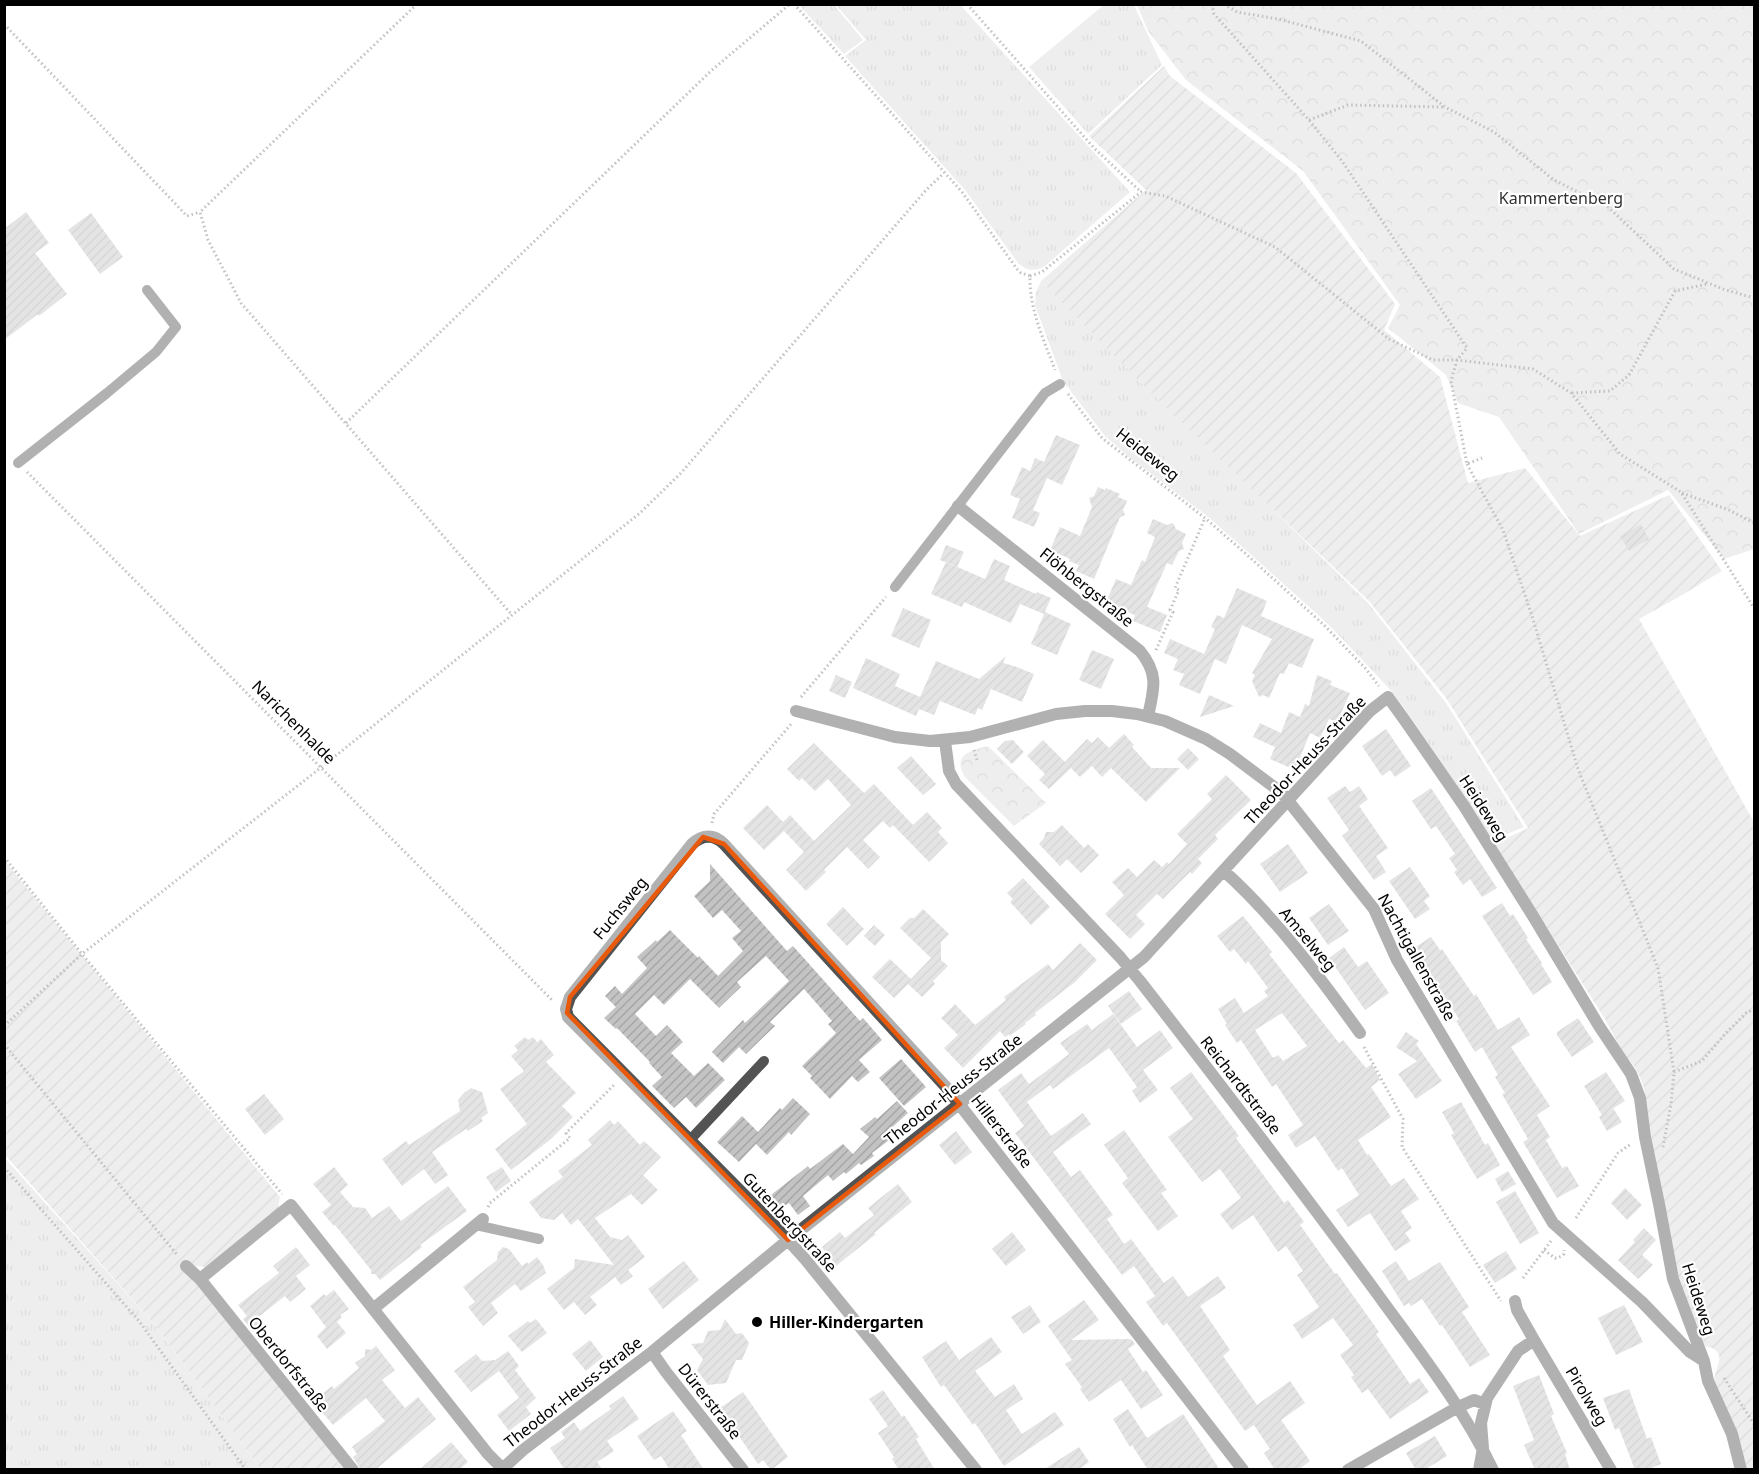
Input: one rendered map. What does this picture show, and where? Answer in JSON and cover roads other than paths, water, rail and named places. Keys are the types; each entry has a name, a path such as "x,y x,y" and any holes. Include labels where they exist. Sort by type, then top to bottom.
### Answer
{"street":[{"name":"Flöhbergstraße","path":"958,506 1140,651 1147,659 1154,682 1148,716"},
{"name":"Theodor-Heuss-Straße","path":"503,1469 523,1450 652,1352 788,1240 1144,957 1302,783 1370,711 1388,697"},
{"name":"Heideweg","path":"1388,697 1464,807 1631,1074 1640,1098 1645,1137 1673,1279 1704,1361"},
{"name":"Nachtigallenstraße","path":"796,711 895,737 945,741 970,737 1042,717 1070,712 1112,711 1148,716 1189,730 1230,754 1282,793 1374,909 1397,960 1553,1223 1642,1302 1690,1352 1704,1361"},
{"name":"Reichardtstraße","path":"945,741 949,771 956,784 1130,969 1307,1197 1446,1389 1483,1449 1493,1470"},
{"name":"Fuchsweg","path":"566,1009 570,997 692,844 709,836"},
{"name":"Hillerstraße","path":"709,836 724,844 946,1087 1243,1470"},
{"name":"Amselweg","path":"1224,870 1241,886 1317,974 1360,1034"},
{"name":"Gutenbergstraße","path":"566,1009 573,1023 805,1259 976,1470"},
{"path":"200,1280 291,1205 488,1454 503,1469"},
{"path":"373,1309 479,1222"},
{"name":"Oberdorfstraße","path":"186,1266 200,1280 352,1470"},
{"name":"Pirolweg","path":"1515,1301 1517,1310 1534,1340 1611,1470"},
{"path":"1479,1470 1483,1449 1480,1429 1485,1404 1518,1351 1534,1340"},
{"name":"Dürerstraße","path":"652,1352 743,1470"},
{"path":"1704,1361 1708,1381 1732,1434 1742,1470"},
{"path":"1348,1470 1458,1407 1474,1400 1485,1404"}],"lane":[{"path":"18,463 108,393 156,352 176,327 147,290"},
{"path":"895,587 1045,393 1060,384"},
{"path":"690,1140 764,1061"},
{"path":"479,1222 539,1239"}],"place":[{"name":"Hiller-Kindergarten","path":"757,1322"}],"park label":[{"name":"Kammertenberg","path":"1561,198"}]}
